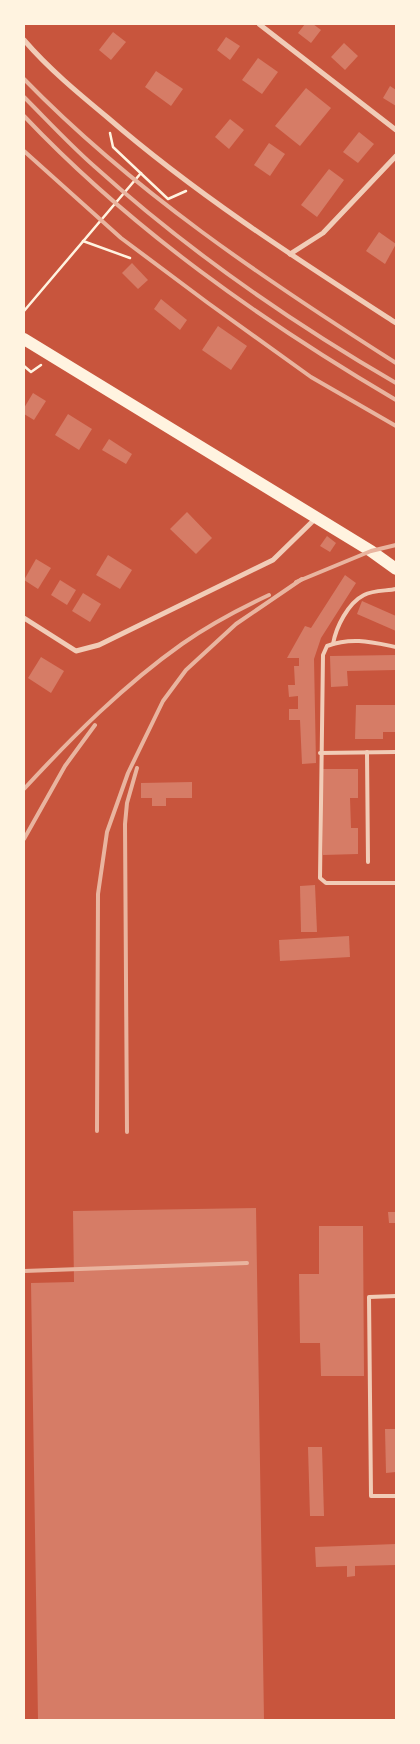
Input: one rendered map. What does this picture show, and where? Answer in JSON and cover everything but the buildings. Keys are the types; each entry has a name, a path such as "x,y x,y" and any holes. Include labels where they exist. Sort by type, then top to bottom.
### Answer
{"main road":[{"path":"24,339 317,518 396,569"}],"street":[{"path":"259,24 396,130"},
{"path":"24,40 54,72 153,157 194,188 290,254 396,323"},
{"path":"290,254 322,233 396,156"},
{"path":"24,618 76,651 100,645 273,560 317,518"}],"lane":[{"path":"332,644 340,623 356,600 366,594 396,589"},
{"path":"396,647 360,640 343,640 327,646 323,654 321,666 320,752 320,878 326,883 396,884"},
{"path":"320,752 396,752"},
{"path":"367,752 368,862"},
{"path":"396,1296 369,1297 371,1496 396,1496"}],"path":[{"path":"113,146 168,199 194,188"},
{"path":"24,310 141,173"},
{"path":"83,241 130,258"},
{"path":"24,366 31,372"}],"railway":[{"path":"24,79 110,159 201,232 298,299 396,363"},
{"path":"24,97 94,166 129,197 202,255 317,335 396,383"},
{"path":"24,116 65,158 109,197 200,271 297,338 396,400"},
{"path":"24,151 121,238 208,303 311,377 396,426"},
{"path":"296,582 371,551 396,545"},
{"path":"97,1131 98,894 107,832 128,773 163,701 186,670 236,624 302,579"},
{"path":"24,789 99,712 161,660 213,624 269,595"},
{"path":"24,839 65,766 95,725"},
{"path":"127,1132 125,824 127,803 137,768"},
{"path":"24,1271 247,1263"}]}
